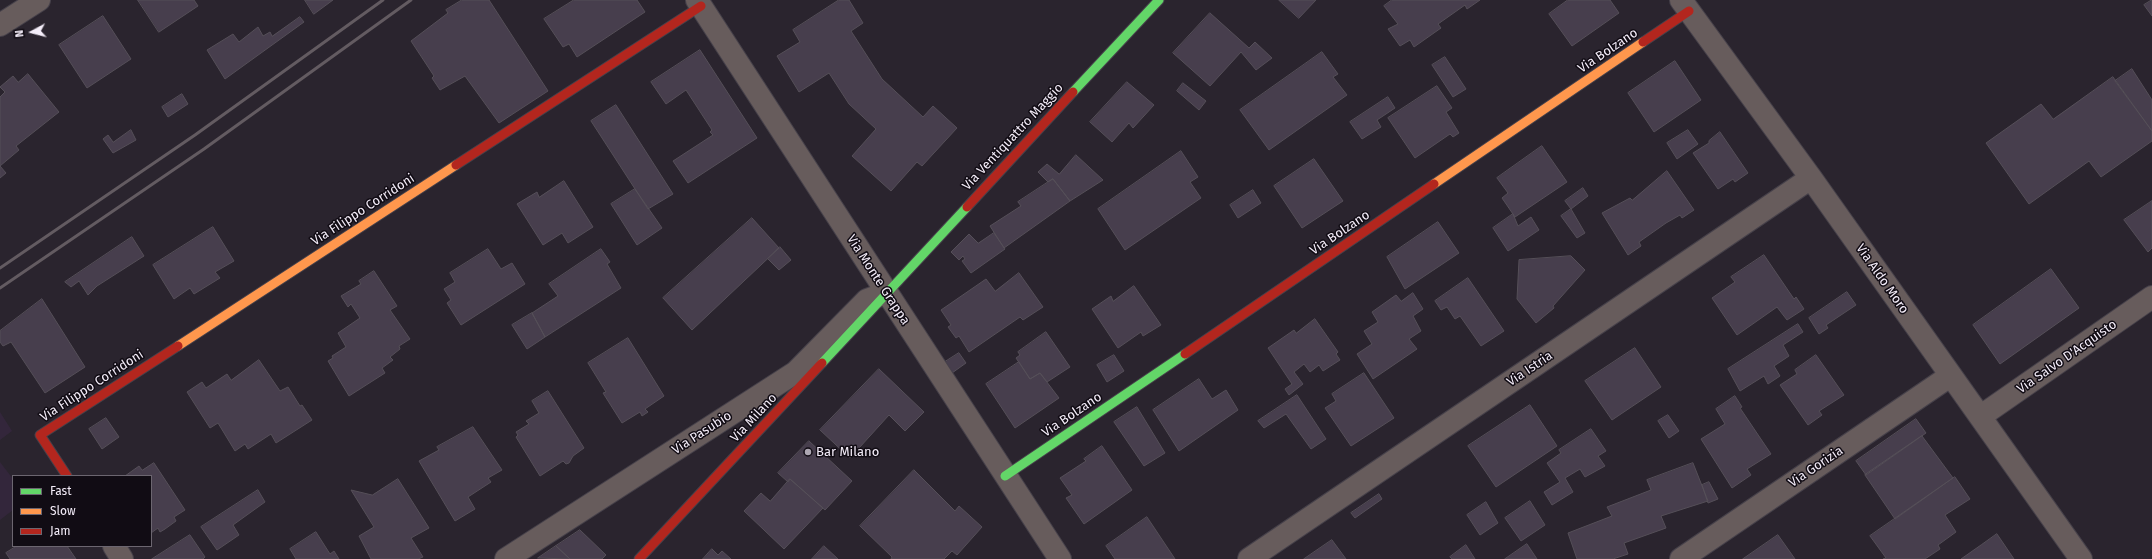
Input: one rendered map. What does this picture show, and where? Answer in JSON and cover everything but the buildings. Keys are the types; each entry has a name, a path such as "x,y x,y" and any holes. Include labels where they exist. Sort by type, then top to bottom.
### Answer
{"street":[{"path":"0,25 39,0"},
{"name":"Via Ventiquattro Maggio","path":"886,293 1159,0"},
{"name":"Via Monte Grappa","path":"699,3 1060,559"},
{"name":"Via Filippo Corridoni","path":"66,475 40,435 699,3"},
{"name":"Via Aldo Moro","path":"1685,6 1811,178 2081,559"},
{"name":"Via Bolzano","path":"1005,476 1685,6"},
{"name":"Via Istria","path":"1249,559 1811,178"},
{"name":"Via Pasubio","path":"506,559 796,372 867,300 886,293"},
{"name":"Via Milano","path":"639,559 842,344 886,293"},
{"name":"Via Salvo D'Acquisto","path":"1981,416 2152,297"},
{"name":"Via Gorizia","path":"1681,559 1950,376"},
{"path":"115,547 122,559"}],"shaded area":[{"path":"0,412 12,431 0,440"},
{"path":"0,462 12,478 12,511 0,520"}],"railway":[{"path":"0,268 195,135 383,0"},
{"path":"0,288 204,149 411,0"}],"traffic: fast":[{"path":"1073,92 1159,0"},
{"path":"822,363 967,207"},
{"path":"1005,476 1185,354"}],"traffic: slow":[{"path":"1434,184 1643,42"},
{"path":"178,346 456,165"}],"traffic: jam":[{"path":"456,165 701,6"},
{"path":"1643,42 1689,11"},
{"path":"967,207 1073,92"},
{"path":"1185,354 1434,184"},
{"path":"66,475 40,435 178,346"},
{"path":"639,559 822,363"}],"place":[{"name":"Bar Milano","path":"808,452"}]}
